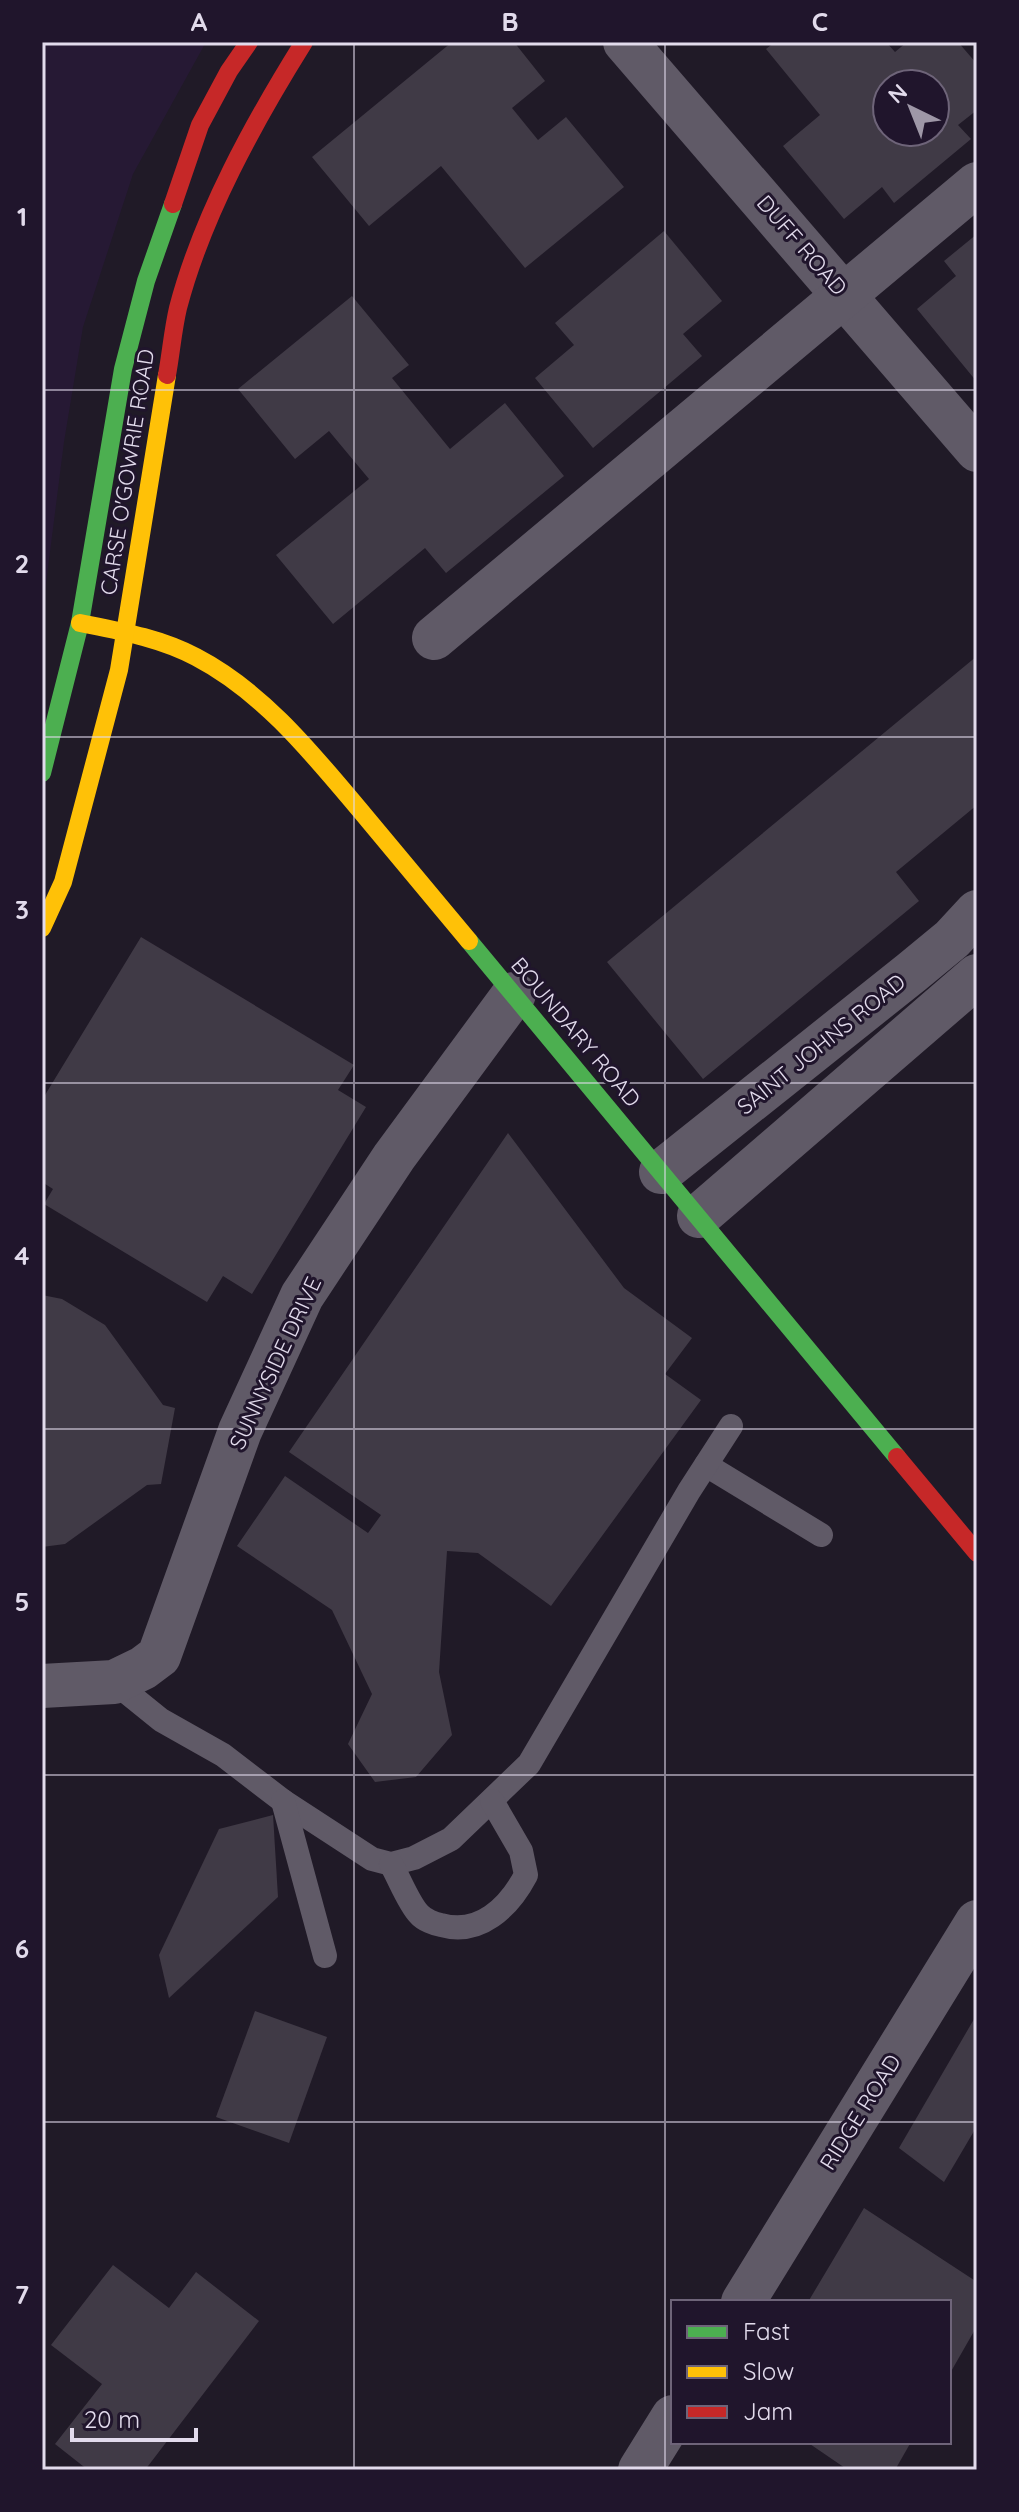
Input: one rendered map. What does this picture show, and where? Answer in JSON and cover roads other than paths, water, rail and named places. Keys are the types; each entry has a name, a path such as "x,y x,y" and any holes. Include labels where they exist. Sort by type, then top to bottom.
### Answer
{"main road":[{"name":"CARSE O'GOWRIE ROAD","path":"42,773 80,623 123,369 146,281 200,125 229,71 249,42"},
{"name":"CARSE O'GOWRIE ROAD","path":"42,928 63,882 119,670 178,308 207,224 267,101 304,42"},
{"name":"BOUNDARY ROAD","path":"80,623 176,648 211,664 276,715 314,755 514,994 977,1553"}],"street":[{"name":"DUFF ROAD","path":"625,42 977,450"},
{"path":"434,638 977,184"},
{"name":"SAINT JOHNS ROAD","path":"661,1172 912,972 952,939 977,912"},
{"path":"699,1216 977,976"},
{"name":"SUNNYSIDE DRIVE","path":"42,1686 114,1682 159,1656 240,1431 302,1296 394,1157 514,994"},
{"name":"RIDGE ROAD","path":"744,2300 977,1922"},
{"path":"640,2470 671,2420"}],"lane":[{"path":"114,1682 161,1720 223,1755 283,1801 372,1859 391,1864 414,1858 451,1839 529,1764 731,1426"},
{"path":"706,1465 821,1535"},
{"path":"283,1801 325,1956"},
{"path":"391,1864 419,1914 432,1922 461,1928 477,1926 498,1913 517,1893 526,1875 521,1851 492,1801"}]}
